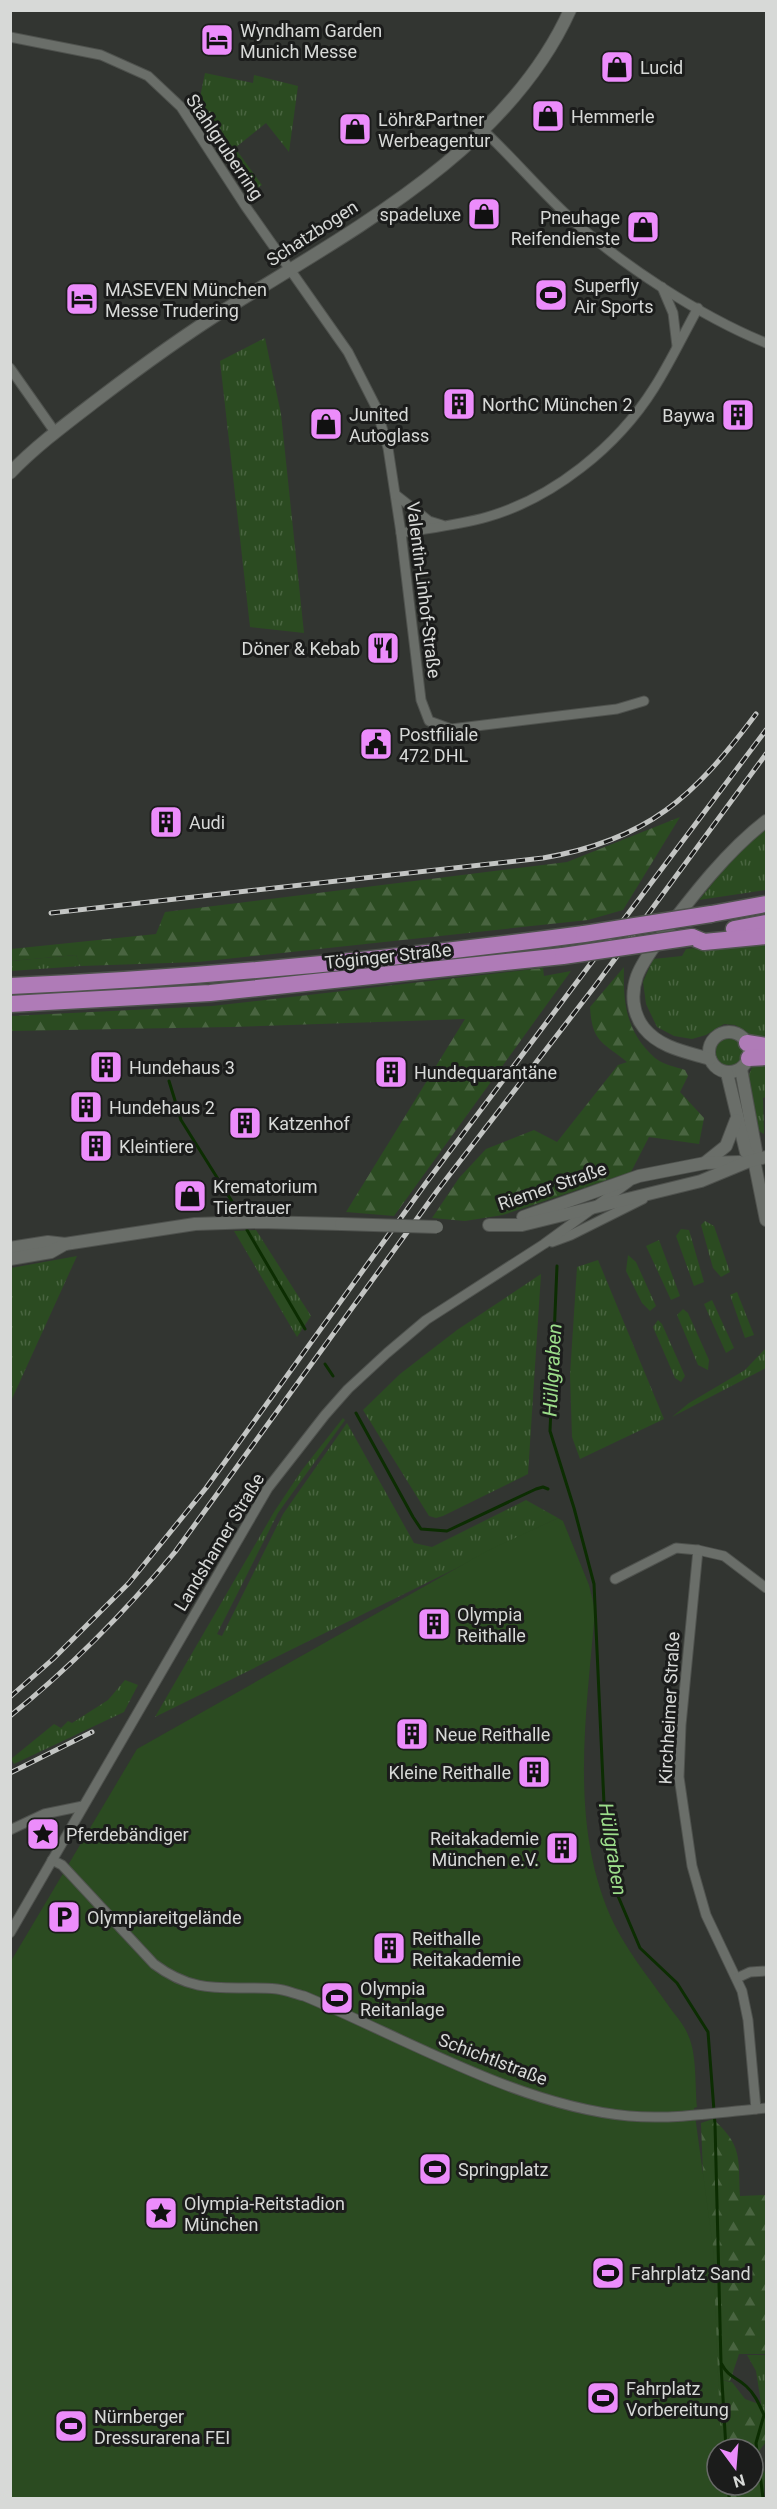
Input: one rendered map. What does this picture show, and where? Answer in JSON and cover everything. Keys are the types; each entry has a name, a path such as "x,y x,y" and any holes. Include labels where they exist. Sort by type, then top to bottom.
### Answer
{"highway":[{"name":"Töginger Straße","path":"10,986 96,983 336,964 584,934 766,904"},
{"name":"Töginger Straße","path":"10,1005 210,993 563,957 766,923"},
{"path":"692,937 704,942 766,936"},
{"path":"746,1057 766,1046"},
{"path":"746,1057 766,1057"}],"street":[{"name":"Schatzbogen","path":"10,473 55,432 155,356 410,190 483,130 523,88 549,52 570,10"},
{"name":"Stahlgruberring","path":"10,37 101,55 148,76 181,106 290,270"},
{"path":"483,130 567,215 660,285 698,308 766,343"},
{"name":"Valentin-Linhof-Straße","path":"290,270 329,321 364,381 384,429 396,495 421,700 429,721 451,729 617,709 644,701"},
{"path":"660,285 673,313 676,346"},
{"path":"401,533 489,516 520,504 556,485 591,460 624,426 653,389 698,308"},
{"path":"10,368 55,432"},
{"path":"396,495 429,521 444,526"},
{"path":"710,1059 657,1040 644,1027 635,1010 633,993 637,976 645,959 687,903 747,837 766,821"},
{"path":"680,1050 710,1045 719,1035 731,1032 738,1034 746,1057 756,1151 751,1161"},
{"path":"710,1045 710,1059 716,1069 727,1073"},
{"path":"727,1073 746,1057"},
{"path":"727,1073 746,1152 751,1161 766,1220"},
{"path":"705,1163 726,1146 737,1117"},
{"path":"753,1130 766,1143"},
{"name":"Riemer Straße","path":"751,1161 705,1163 639,1176 543,1211 489,1225 522,1225 653,1193 709,1178 766,1157"},
{"name":"Landshamer Straße","path":"10,1933 267,1488 326,1415 348,1389 426,1320 544,1244 639,1176"},
{"name":"Landshamer Straße","path":"544,1244 571,1235 653,1193"},
{"path":"10,1248 48,1242 65,1244 195,1224 258,1222 437,1227"},
{"path":"10,1259 51,1252 65,1244"},
{"path":"615,1579 676,1548 724,1556 766,1588"},
{"name":"Kirchheimer Straße","path":"698,1550 681,1725 679,1776 685,1828 706,1915 737,1978 748,2020 756,2109"},
{"path":"10,1830 44,1814 82,1806"},
{"name":"Schichtlstraße","path":"52,1860 62,1865 154,1964 170,1976 190,1984 214,1989 279,1989 304,1996 480,2075 580,2108 630,2116 766,2108"},
{"path":"737,1978 750,1972 766,1971"}],"green space":[{"path":"205,73 253,83 254,75 298,86 289,152 266,123 235,148 262,185 254,190 198,107"},
{"path":"265,338 281,414 304,633 250,627 220,361"},
{"path":"680,817 623,910 588,920 198,962 81,966 76,955 11,961 11,949 156,934 165,912 567,862"},
{"path":"766,827 766,890 699,900 738,852"},
{"path":"766,941 766,1039 753,1036 735,1025 724,1024 706,1035 692,1039 674,1036 657,1027 646,1004 643,982 653,959 682,956 686,949"},
{"path":"76,955 81,966 11,971 11,961"},
{"path":"624,967 624,993 628,1016 638,1038 655,1058 665,1064 685,1070 688,1076 680,1092 704,1118 699,1144 649,1137 631,1172 503,1215 465,1221 432,1218 459,1178 486,1149 534,1130 557,1142 618,1065 627,1062 596,1035 590,1007"},
{"path":"543,968 544,976 571,971 394,1216 346,1212 465,1019 231,1027 11,1031 11,1016 212,1006"},
{"path":"730,1037 741,1041 745,1052 741,1063 730,1067 719,1063 715,1052 719,1041"},
{"path":"766,1061 766,1097 763,1098 764,1134 757,1130 748,1079 754,1064"},
{"path":"705,1221 714,1226 730,1272 721,1277 713,1268 701,1225"},
{"path":"681,1229 689,1230 704,1282 694,1286 676,1236"},
{"path":"256,1230 311,1316 297,1337 234,1231"},
{"path":"659,1240 680,1296 671,1300 646,1246"},
{"path":"628,1255 636,1262 656,1306 650,1311 642,1303 626,1271"},
{"path":"77,1256 11,1401 11,1268"},
{"path":"598,1260 664,1419 580,1459 572,1437 570,1375 577,1267"},
{"path":"541,1274 528,1474 443,1516 436,1518 429,1516 363,1410 400,1374 457,1330"},
{"path":"737,1292 754,1335 745,1338 730,1295"},
{"path":"712,1300 734,1348 726,1353 704,1304"},
{"path":"683,1309 688,1313 709,1360 708,1370 698,1365 677,1315"},
{"path":"658,1320 662,1324 685,1376 681,1382 675,1378 653,1327"},
{"path":"766,1348 766,1368 672,1417 689,1403 745,1370"},
{"path":"343,1418 345,1420 278,1513 217,1634 222,1636 283,1514 347,1423 414,1543 432,1547 526,1500 558,1518 155,1717 274,1512 302,1470"},
{"name":"Olympia Reitanlage","path":"558,1518 563,1521 589,1585 595,1610 584,1763 589,1839 597,1877 609,1913 636,1960 684,2027 693,2051 697,2107 694,2108 713,2247 721,2437 705,2437 705,2497 723,2498 11,2498 11,1961 137,1749 487,1551"},
{"path":"125,1680 138,1685 124,1712 14,1764 11,1759 54,1724 61,1728 68,1721 72,1723 108,1700"},
{"path":"713,2119 730,2137 737,2153 740,2196 766,2195 766,2354 739,2354 730,2381 720,2380 732,2382 745,2399 764,2406 766,2442 765,2443 765,2437 716,2437 711,2379 701,2123"},
{"path":"747,2355 766,2355 766,2435 756,2371"},
{"path":"721,2497 764,2497 764,2498"}],"waterway":[{"path":"169,1081 181,1120 233,1203"},
{"path":"247,1230 305,1329"},
{"name":"Hüllgraben","path":"557,1266 550,1431 594,1584 604,1804 618,1896 640,1948 677,1983 708,2032 715,2124 721,2363 730,2374 752,2392 764,2415 756,2443 763,2498"},
{"path":"325,1364 333,1376"},
{"path":"356,1413 421,1529 447,1531 536,1489 543,1487 548,1489"},
{"path":"721,2365 725,2437"}],"railway":[{"path":"51,913 543,858 580,850 612,840 666,810 711,769 756,714"},
{"path":"10,1697 53,1659 129,1583 206,1488 426,1183 766,730"},
{"path":"10,1716 97,1638 175,1552 437,1191 595,986 766,754"},
{"path":"10,1773 92,1732"}],"place":[{"name":"Wyndham Garden Munich Messe","path":"217,40"},
{"name":"Lucid","path":"617,67"},
{"name":"Hemmerle","path":"548,116"},
{"name":"Löhr&Partner Werbeagentur","path":"355,129"},
{"name":"spadeluxe","path":"484,214"},
{"name":"Pneuhage Reifendienste","path":"643,227"},
{"name":"Superfly Air Sports","path":"551,295"},
{"name":"MASEVEN München Messe Trudering","path":"82,299"},
{"name":"NorthC München 2","path":"459,404"},
{"name":"Baywa","path":"738,415"},
{"name":"Junited Autoglass","path":"326,424"},
{"name":"Döner & Kebab","path":"383,648"},
{"name":"Postfiliale 472 DHL","path":"376,744"},
{"name":"Audi","path":"166,822"},
{"name":"Hundehaus 3","path":"106,1067"},
{"name":"Hundequarantäne","path":"391,1072"},
{"name":"Hundehaus 2","path":"86,1107"},
{"name":"Katzenhof","path":"245,1123"},
{"name":"Kleintiere","path":"96,1146"},
{"name":"Krematorium Tiertrauer","path":"190,1196"},
{"name":"Olympia Reithalle","path":"434,1624"},
{"name":"Neue Reithalle","path":"412,1734"},
{"name":"Kleine Reithalle","path":"534,1772"},
{"name":"Pferdebändiger","path":"43,1834"},
{"name":"Reitakademie München e.V.","path":"562,1848"},
{"name":"Olympiareitgelände","path":"64,1917"},
{"name":"Reithalle Reitakademie","path":"389,1948"},
{"name":"Olympia Reitanlage","path":"337,1998"},
{"name":"Springplatz","path":"435,2169"},
{"name":"Olympia-Reitstadion München","path":"161,2213"},
{"name":"Fahrplatz Sand","path":"608,2273"},
{"name":"Fahrplatz Vorbereitung","path":"603,2398"},
{"name":"Nürnberger Dressurarena FEI","path":"71,2426"}]}
